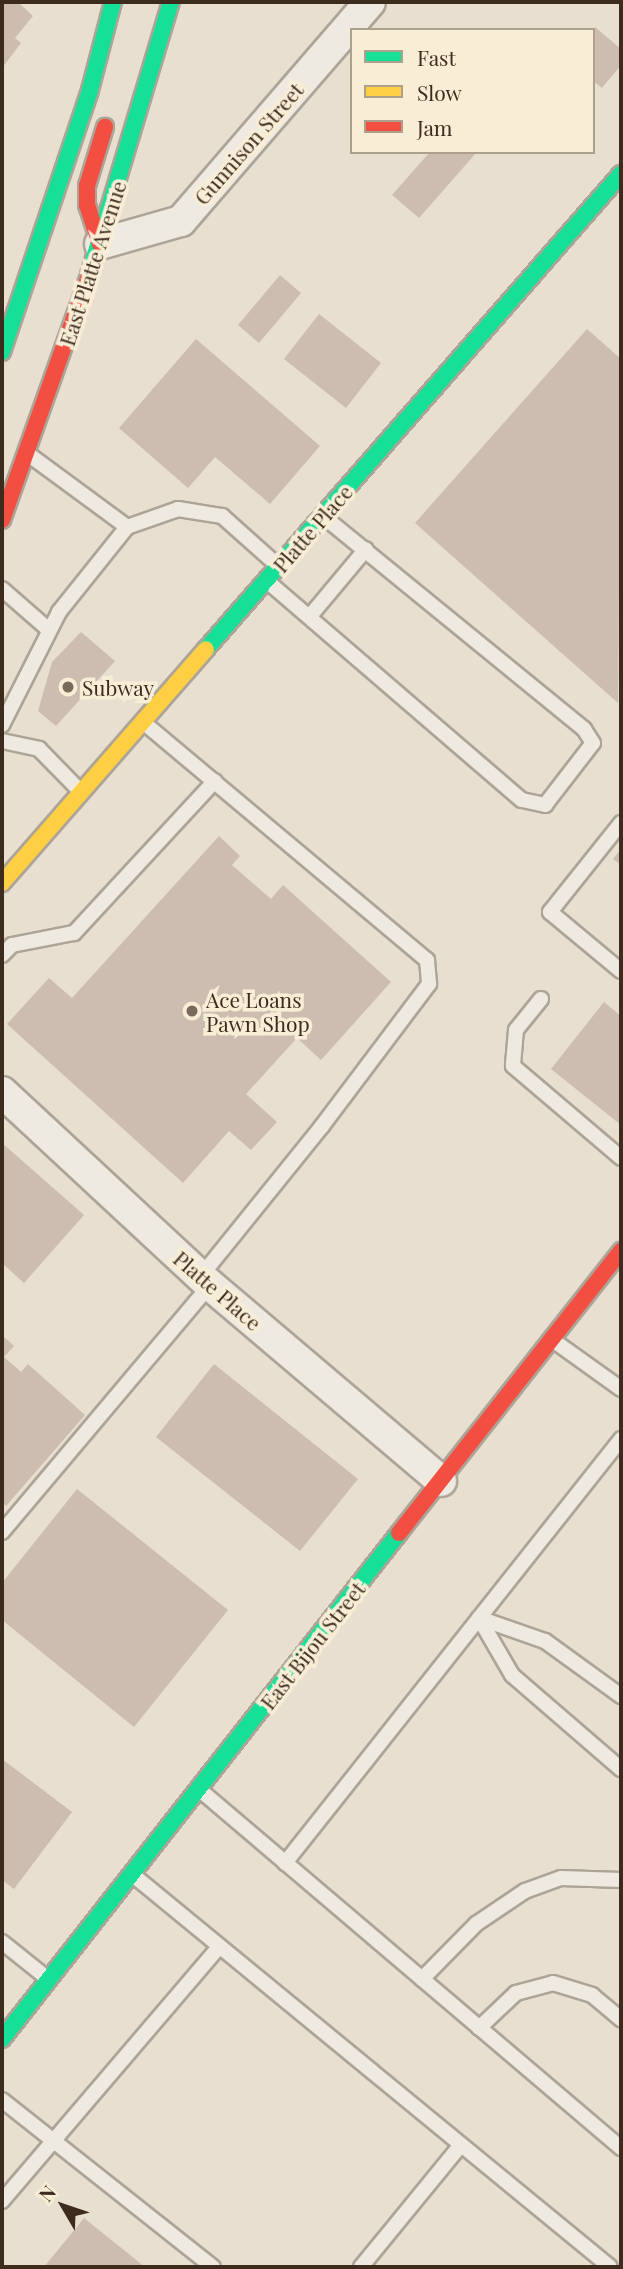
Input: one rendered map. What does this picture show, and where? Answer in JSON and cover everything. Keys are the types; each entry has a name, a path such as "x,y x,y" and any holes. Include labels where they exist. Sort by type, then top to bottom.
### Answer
{"street":[{"path":"25,349 4,345 90,90 113,2"},
{"name":"East Platte Avenue","path":"2,520 100,244 171,2"},
{"name":"Gunnison Street","path":"100,244 181,221 370,2"},
{"path":"90,90 99,100 105,128 87,186 87,205 100,244"},
{"name":"Platte Place","path":"2,883 621,174"},
{"name":"Platte Place","path":"2,1091 206,1281 441,1481"},
{"name":"East Bijou Street","path":"2,2039 621,1251"}],"lane":[{"path":"26,453 127,527"},
{"path":"2,725 49,629 127,527 178,509 222,516 278,566"},
{"path":"266,580 522,800 545,805 593,743 584,729 323,516"},
{"path":"310,616 366,549"},
{"path":"2,589 49,629"},
{"path":"2,1532 206,1281 429,984 427,960 142,722"},
{"path":"2,741 39,749 81,792"},
{"path":"2,955 12,945 74,933 215,781"},
{"path":"621,823 550,912 621,971"},
{"path":"541,999 516,1030 513,1066 621,1158"},
{"path":"552,1339 621,1389"},
{"path":"285,1863 621,1439"},
{"path":"479,1618 545,1641 621,1696"},
{"path":"479,1618 512,1675 621,1769"},
{"path":"199,1789 621,2148"},
{"path":"132,1875 610,2267"},
{"path":"422,1979 476,1924 525,1891 561,1878 621,1880"},
{"path":"2,1942 49,1980"},
{"path":"2,2201 220,1946"},
{"path":"479,2028 516,1993 553,1983 592,1995 621,2019"},
{"path":"2,2100 213,2267"},
{"path":"361,2267 460,2146"}],"building":[{"path":"2,2 18,2 33,16 15,38 21,43 2,68"},
{"path":"595,28 621,49 621,65 602,88 595,83"},
{"path":"428,154 475,154 419,218 392,195"},
{"path":"280,275 301,293 259,343 238,325"},
{"path":"319,314 381,363 346,408 284,359"},
{"path":"587,329 621,359 618,703 415,523"},
{"path":"196,339 320,446 270,504 215,457 188,488 119,428"},
{"name":"Subway","path":"81,632 115,661 56,726 38,711 52,662"},
{"name":"Ace Loans Pawn Shop","path":"219,836 240,856 232,865 271,899 283,885 391,982 321,1060 297,1038 246,1094 277,1122 251,1150 229,1131 183,1183 7,1024 49,978 72,998"},
{"path":"621,849 621,865 613,859"},
{"path":"604,1002 621,1016 621,1125 551,1069"},
{"path":"2,1143 84,1215 24,1283 2,1263"},
{"path":"2,1335 14,1346 4,1357 21,1372 28,1364 85,1415 6,1506 2,1502"},
{"path":"214,1364 358,1479 300,1551 156,1437"},
{"path":"77,1489 228,1610 134,1727 2,1620 2,1583"},
{"path":"2,1759 72,1812 14,1889 2,1880"},
{"path":"84,2218 145,2267 44,2267"}],"traffic: fast":[{"path":"2,352 90,90 113,2"},
{"path":"89,275 171,2"},
{"path":"206,649 621,174"},
{"path":"2,2039 399,1533"}],"traffic: slow":[{"path":"2,883 206,649"}],"traffic: jam":[{"path":"100,244 87,205 87,186 105,127"},
{"path":"2,520 89,275"},
{"path":"399,1533 621,1251"}],"place":[{"name":"Subway","path":"68,687"},
{"name":"Ace Loans Pawn Shop","path":"192,1011"}]}
